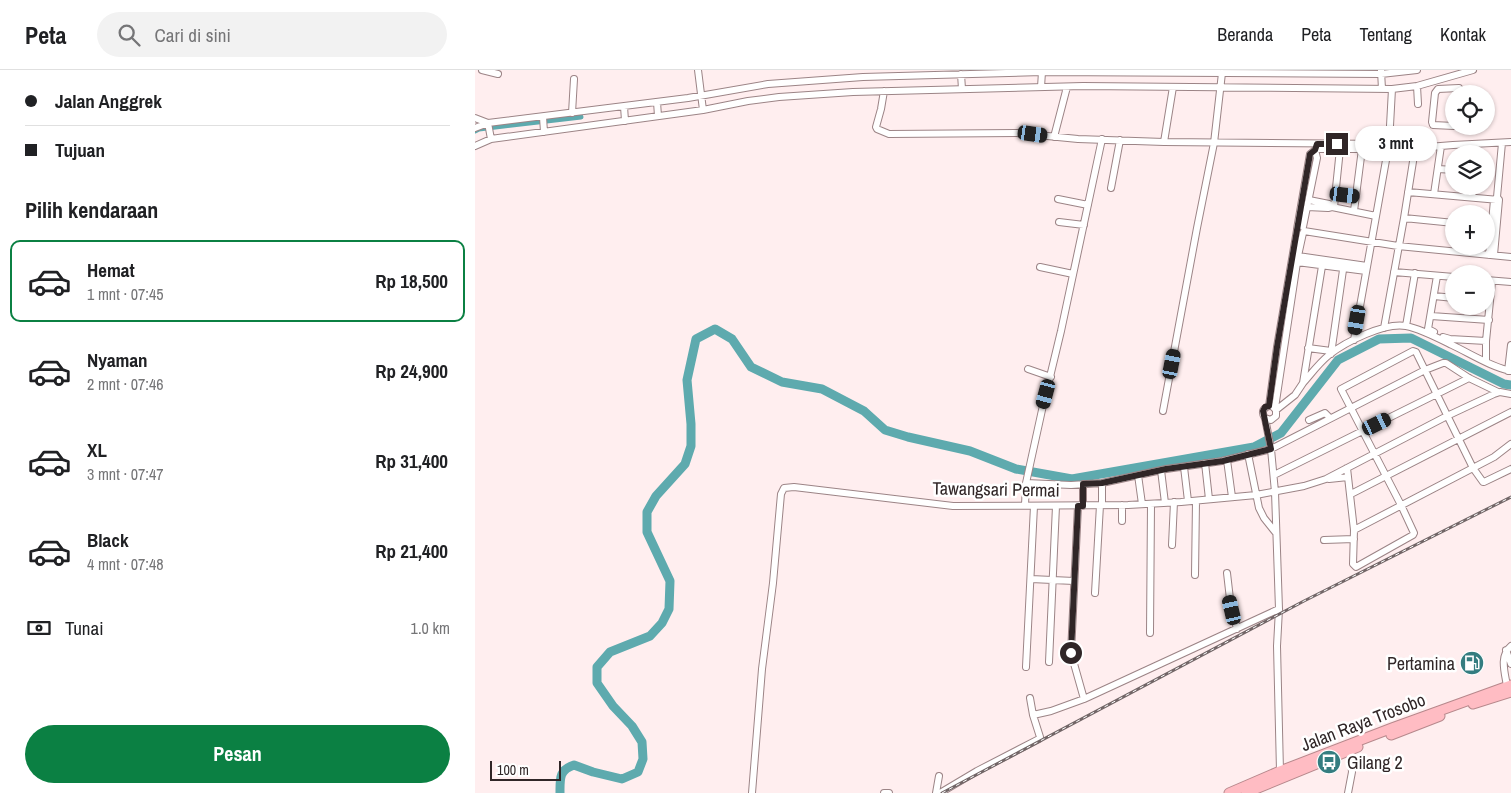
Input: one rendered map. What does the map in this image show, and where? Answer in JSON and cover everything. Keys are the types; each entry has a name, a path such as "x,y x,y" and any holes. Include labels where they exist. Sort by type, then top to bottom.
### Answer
{"highway":[{"name":"Jalan Raya Trosobo","path":"1229,793 1419,717 1510,688"},
{"name":"Jalan Raya Trosobo","path":"1247,793 1350,750 1475,704 1510,688"}],"street":[{"path":"482,70 497,74"},
{"path":"698,70 703,108"},
{"path":"475,128 572,113 624,108 768,84 853,78 1042,73 1381,73 1417,70"},
{"path":"475,146 490,138 658,116 747,101 853,91 1067,87 1083,85 1382,88 1391,90 1417,86 1473,70"},
{"path":"1041,86 1042,73"},
{"path":"1083,85 1084,73"},
{"path":"1129,85 1130,73"},
{"path":"1381,73 1382,88"},
{"path":"1163,411 1214,143 1222,74"},
{"path":"1459,74 1459,85"},
{"path":"961,75 961,88"},
{"path":"853,78 853,91"},
{"path":"572,113 574,79"},
{"path":"1417,86 1418,104"},
{"path":"1054,137 1067,87"},
{"path":"1164,142 1173,87"},
{"path":"1445,90 1438,89 1435,93 1432,122 1433,125 1445,126"},
{"path":"1289,291 1298,259 1303,188 1310,154 1316,148 1389,144 1391,90"},
{"path":"884,91 876,127 889,134 1017,133 1078,139 1214,143 1340,150 1388,149 1354,340"},
{"path":"657,103 658,116"},
{"path":"624,108 625,120"},
{"path":"475,118 488,125"},
{"path":"543,118 544,131"},
{"path":"488,125 490,138"},
{"path":"1025,505 1030,463 1051,377 1102,139"},
{"path":"1111,188 1120,140"},
{"path":"1384,328 1415,149 1511,142"},
{"path":"1495,206 1502,143"},
{"path":"1434,194 1441,146"},
{"path":"1267,430 1276,416 1273,408 1280,348 1289,291 1317,158 1316,148"},
{"path":"1354,212 1362,149"},
{"path":"1333,207 1340,150"},
{"path":"1438,169 1445,169"},
{"path":"1303,188 1311,189"},
{"path":"1408,192 1496,199"},
{"path":"1334,194 1356,197"},
{"path":"1058,199 1088,206"},
{"path":"1308,204 1376,216"},
{"path":"1404,218 1445,222"},
{"path":"1059,222 1084,225"},
{"path":"1301,230 1399,246 1445,250"},
{"path":"1492,255 1511,257"},
{"path":"1298,259 1366,269"},
{"path":"1303,383 1322,263"},
{"path":"1331,352 1344,266"},
{"path":"1040,267 1073,274"},
{"path":"1394,272 1445,276"},
{"path":"1406,326 1415,273"},
{"path":"1437,276 1428,329 1445,338 1486,340"},
{"path":"1495,281 1511,282"},
{"path":"1434,296 1445,297"},
{"path":"1486,361 1489,315"},
{"path":"1431,316 1489,320"},
{"path":"1280,771 1277,646 1279,609 1275,492 1271,447 1263,415 1265,407 1273,408 1295,395 1303,383 1331,352 1384,328 1406,326 1510,371 1511,345"},
{"path":"1308,348 1331,352"},
{"path":"1347,468 1354,530 1353,564 1356,567 1414,533 1341,388 1410,351 1416,352 1473,468 1484,482 1511,469"},
{"path":"1027,481 1055,485 1102,483 1161,470 1227,460 1271,447 1425,370 1445,363 1469,378 1498,392 1511,394"},
{"path":"1028,369 1051,377"},
{"path":"1274,475 1469,378"},
{"path":"1325,479 1498,392"},
{"path":"1351,494 1511,412"},
{"path":"1309,420 1325,413 1330,418"},
{"path":"1265,418 1268,420 1274,418"},
{"path":"1354,530 1494,457 1511,444"},
{"path":"1248,454 1262,515 1276,533"},
{"path":"1227,460 1232,497"},
{"path":"1205,463 1209,499"},
{"path":"1184,467 1188,501"},
{"path":"1161,470 1165,503"},
{"path":"1138,475 1142,504"},
{"path":"1325,479 1348,477"},
{"name":"Tawangsari Permai","path":"752,793 762,669 773,583 781,494 784,488 794,487 953,506 1101,506 1165,503 1275,492 1325,479"},
{"path":"1095,594 1102,483"},
{"path":"1083,484 1074,581 1071,653 1085,699"},
{"path":"1195,575 1196,500"},
{"path":"1172,545 1174,502"},
{"path":"1150,633 1151,504"},
{"path":"1122,505 1122,521"},
{"path":"1026,667 1034,506"},
{"path":"1049,662 1057,506"},
{"path":"1324,540 1354,539"},
{"path":"1227,573 1229,599 1237,629"},
{"path":"1031,579 1074,581"},
{"path":"1033,715 1085,699 1279,609"},
{"path":"1509,648 1511,664"},
{"path":"1509,648 1504,660 1510,688"},
{"path":"940,793 977,771 1039,739 1030,698"},
{"path":"1349,793 1352,772 1350,750"},
{"path":"935,793 939,776"},
{"path":"884,793 889,793"}],"waterway":[{"path":"475,131 581,117"},
{"path":"560,793 561,775 569,767 574,765 622,779 638,772 643,759 642,742 632,726 613,706 597,683 597,667 610,652 650,636 662,623 669,609 670,581 647,532 647,512 656,496 685,464 691,446 687,380 696,339 715,329 732,339 751,367 782,382 822,389 864,411 885,430 970,451 1016,469 1072,479 1254,447 1281,433 1338,360 1379,339 1411,338 1504,384 1511,385"}],"railway":[{"path":"942,793 1304,601 1511,497"}],"place":[{"name":"Pertamina","path":"1472,663"},
{"name":"Gilang 2","path":"1329,762"}],"route":[{"path":"1071,653 1078,506 1083,506 1083,484 1102,483 1166,469 1223,461 1271,449 1263,411 1265,407 1269,406 1277,347 1310,154 1315,150 1317,144 1337,144"}]}
